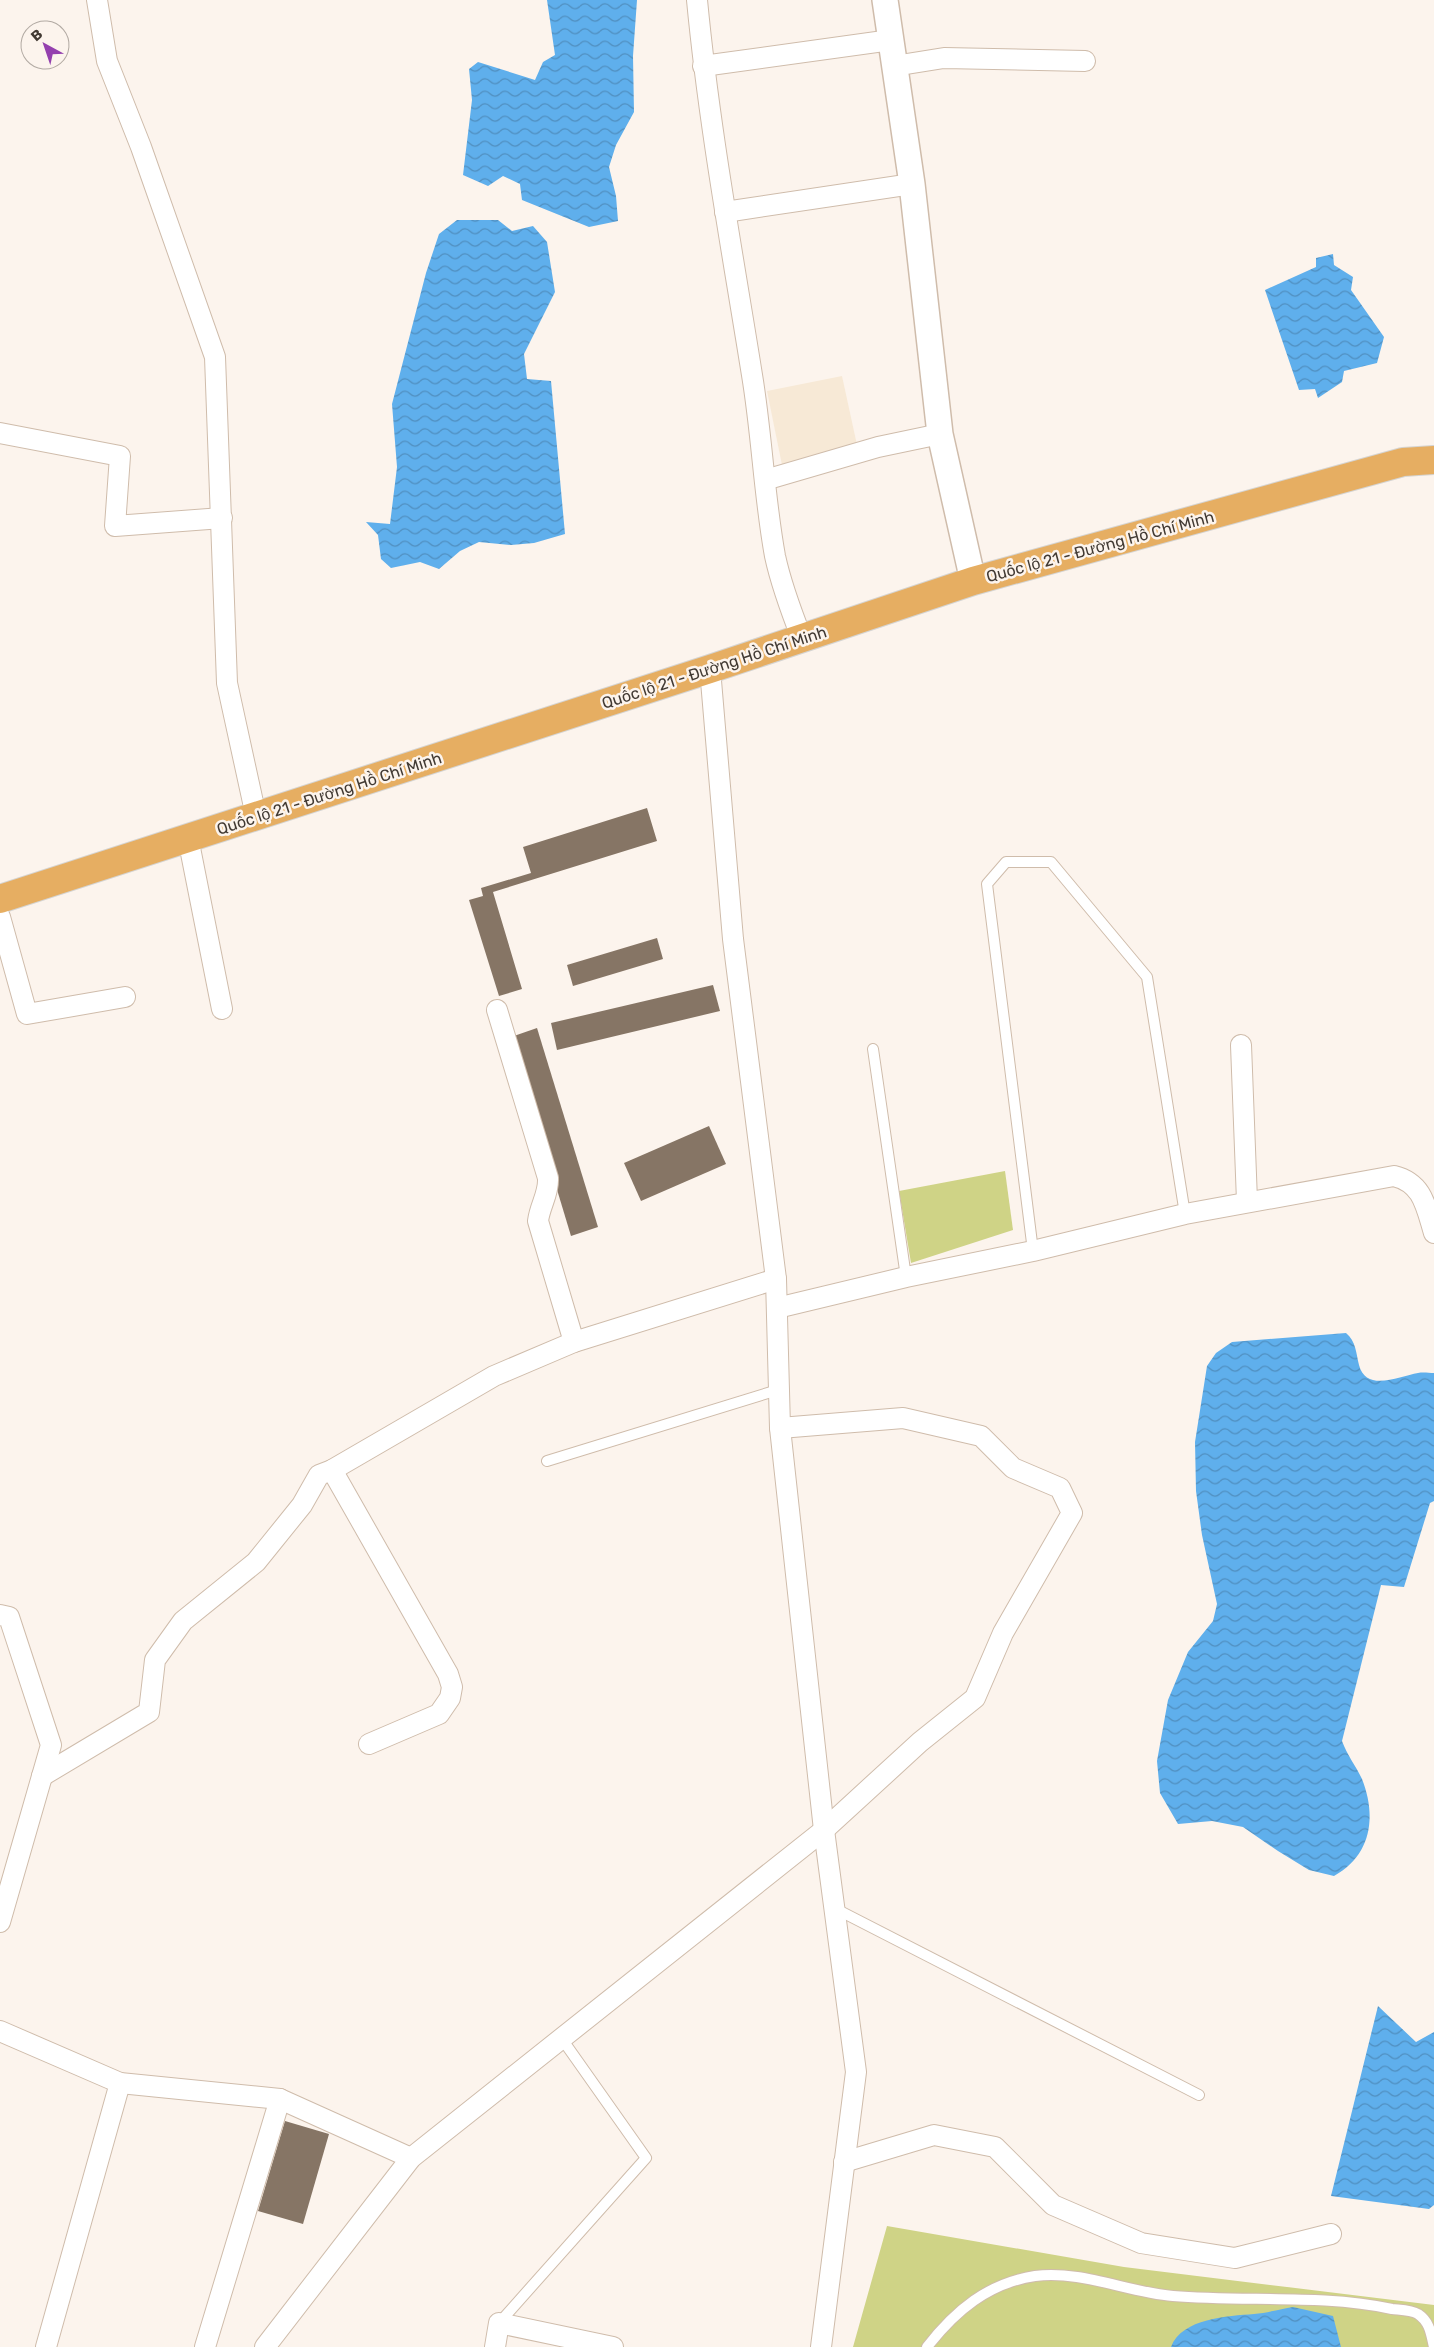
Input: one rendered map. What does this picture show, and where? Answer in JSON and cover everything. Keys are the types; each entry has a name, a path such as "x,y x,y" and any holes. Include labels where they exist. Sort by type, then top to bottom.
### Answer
{"highway":[{"name":"Quốc lộ 21 - Đường Hồ Chí Minh","path":"0,899 710,669 973,581 1403,462 1434,460"}],"street":[{"path":"97,0 106,61 141,147 215,356 228,683 256,816"},
{"path":"697,0 703,66 724,212 753,378 777,563 782,585 802,638"},
{"path":"885,0 912,184 940,434 973,581"},
{"path":"703,66 891,40"},
{"path":"894,66 944,58 1085,61"},
{"path":"724,212 912,184"},
{"path":"0,433 120,456 115,526 222,518"},
{"path":"765,480 878,447 940,434"},
{"path":"710,669 733,939 776,1279 781,1389 780,1428 824,1830 856,2072 821,2347"},
{"path":"188,838 222,1009"},
{"path":"0,917 27,1014 125,997"},
{"path":"497,1010 547,1172 548,1192 539,1212 538,1220 574,1342"},
{"path":"1242,1045 1247,1202"},
{"path":"777,1308 906,1277 1033,1251 1185,1214 1394,1176 1406,1179 1421,1194 1434,1233"},
{"path":"42,1776 149,1712 155,1660 184,1621 256,1562 302,1505 319,1475 332,1470 494,1376 574,1342 776,1279"},
{"path":"265,2347 412,2158 824,1830 920,1742 975,1698 1003,1633 1072,1513 1060,1488 1013,1468 981,1436 904,1418 780,1428"},
{"path":"332,1470 448,1674 452,1687 450,1698 439,1714 369,1744"},
{"path":"0,1615 9,1617 51,1745 0,1922"},
{"path":"0,2031 120,2083 280,2099 412,2158"},
{"path":"46,2347 120,2083"},
{"path":"206,2347 280,2099"},
{"path":"844,2162 934,2135 995,2147 1053,2205 1141,2243 1235,2258 1331,2234"},
{"path":"495,2347 499,2323 613,2347"}],"lane":[{"path":"1033,1251 987,884 1006,862 1051,862 1146,976 1185,1214"},
{"path":"873,1049 906,1277"},
{"path":"547,1461 781,1389"},
{"path":"834,1908 1199,2095"},
{"path":"499,2323 646,2158 562,2039"},
{"path":"927,2347 947,2321 967,2304 1002,2284 1035,2276 1064,2276 1171,2296 1370,2304 1417,2314 1428,2324 1434,2347"}],"shaded area":[{"path":"842,376 857,445 782,465 767,391"}],"green space":[{"path":"1005,1171 1013,1230 911,1263 899,1191"},
{"path":"887,2226 1124,2267 1434,2305 1434,2347 853,2347"}],"water":[{"path":"547,0 637,0 633,56 634,112 616,145 609,167 616,196 618,221 589,227 522,200 520,184 503,176 488,186 463,175 472,100 469,69 478,62 535,80 543,62 555,55"},
{"path":"457,220 498,220 512,231 533,226 547,242 555,292 524,354 527,379 551,381 565,534 534,543 511,545 479,542 460,551 439,569 420,562 391,568 381,559 378,535 366,522 390,524 397,467 392,404 426,273 439,234"},
{"path":"1333,254 1334,265 1353,277 1351,290 1384,337 1377,363 1344,371 1342,382 1318,398 1315,389 1299,390 1265,290 1316,267 1316,258"},
{"path":"1346,1333 1354,1343 1363,1374 1369,1378 1376,1381 1384,1381 1418,1373 1434,1373 1434,1501 1430,1503 1404,1587 1381,1585 1342,1741 1362,1779 1367,1793 1369,1807 1368,1834 1356,1858 1334,1876 1309,1870 1243,1827 1212,1821 1178,1824 1160,1793 1157,1761 1168,1700 1188,1652 1213,1621 1217,1604 1202,1535 1196,1491 1195,1442 1207,1366 1216,1353 1232,1342"},
{"path":"1378,2006 1416,2042 1434,2032 1434,2205 1429,2209 1331,2196"},
{"path":"1293,2307 1333,2316 1341,2347 1171,2347 1177,2337 1185,2330 1207,2320 1264,2313"}],"building":[{"path":"647,808 657,841 493,892 522,989 499,996 469,900 483,896 481,888 531,873 523,847"},
{"path":"657,938 663,959 573,986 567,965"},
{"path":"713,985 720,1011 557,1050 551,1023"},
{"path":"537,1028 598,1227 571,1236 511,1037"},
{"path":"709,1126 726,1164 641,1201 624,1163"},
{"path":"285,2121 329,2134 303,2224 258,2211"}]}
